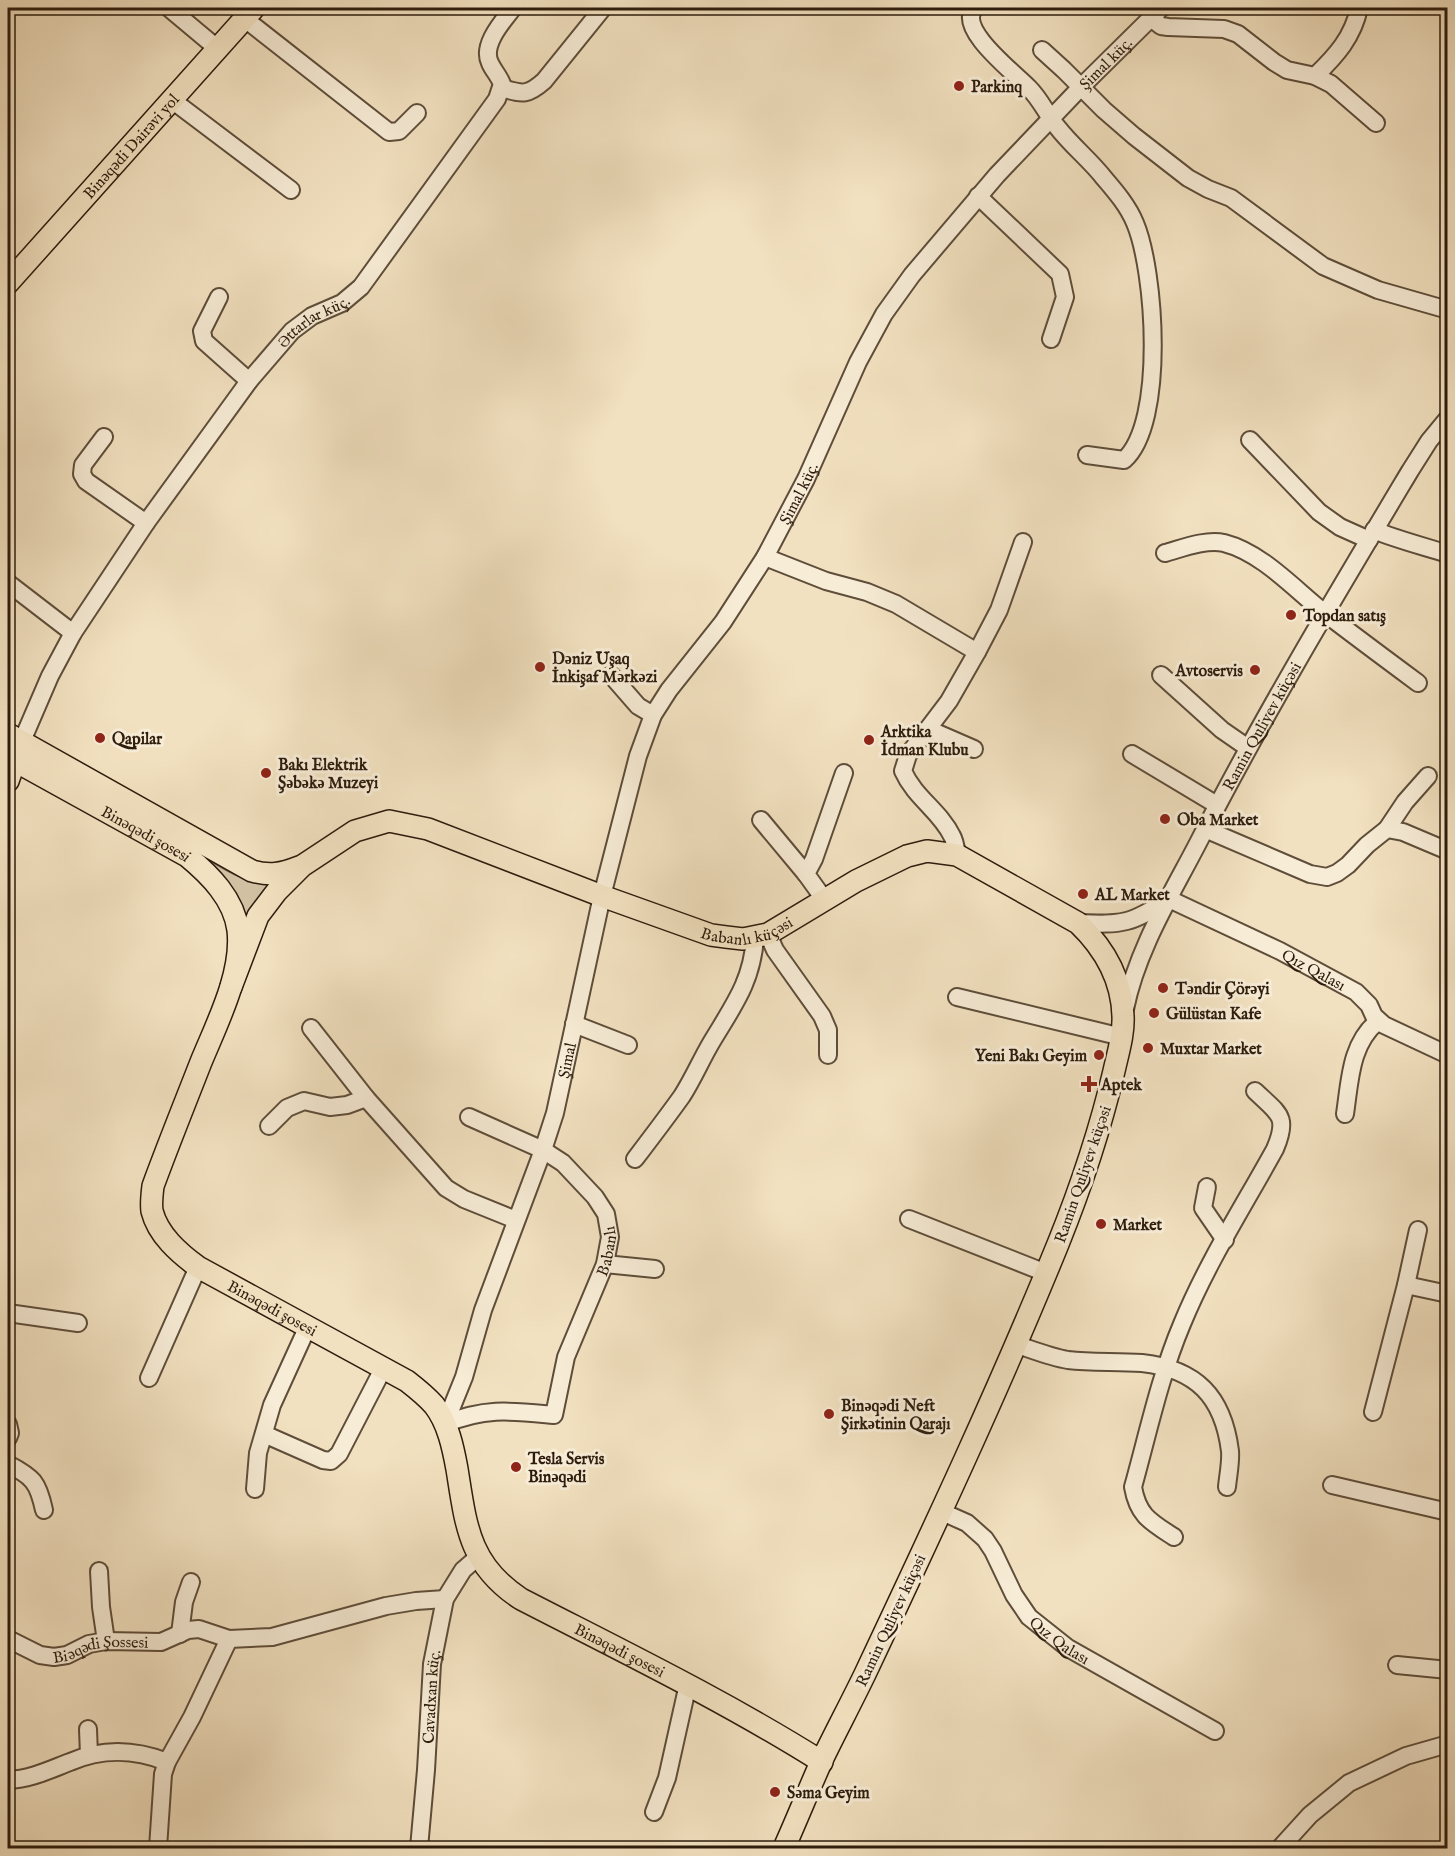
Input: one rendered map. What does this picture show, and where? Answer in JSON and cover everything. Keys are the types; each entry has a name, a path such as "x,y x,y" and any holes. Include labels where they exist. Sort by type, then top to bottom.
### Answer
{"main road":[{"name":"Binəqədi Dairəvi yol","path":"8,283 249,13"},
{"path":"8,781 13,748"},
{"name":"Binəqədi şosesi","path":"13,748 252,870 266,875 279,874 302,866"},
{"name":"Binəqədi şosesi","path":"13,748 187,856 202,868 224,894 234,915 238,930 238,946 231,987 153,1186 152,1210 159,1227 172,1245 198,1267 384,1367 420,1391 434,1406 445,1424 454,1453 467,1526 478,1557 500,1584 520,1599 688,1684 776,1732 822,1762"},
{"name":"Babanlı küçəsi","path":"302,866 355,831 389,821 428,829 602,896 711,934 743,939 761,936 787,925 824,899 907,855 927,851 957,855 1078,923 1094,939 1105,953 1117,982 1123,1026"},
{"path":"231,987 258,916 265,904 302,866"},
{"name":"Ramin Quliyev küçəsi","path":"784,1848 940,1511 1046,1273 1089,1163 1107,1103 1123,1026"}],"street":[{"path":"169,8 218,49"},
{"path":"513,8 489,45 487,53 501,80 501,88 523,94 544,81 603,8"},
{"path":"975,8 970,19 982,42 1029,88 1044,106 1050,119 1122,199 1135,222 1142,243 1150,299 1153,362 1151,391 1141,431 1130,455 1124,460 1087,455"},
{"path":"1315,76 1335,57 1349,37 1359,8"},
{"path":"249,13 389,132 399,131 417,113"},
{"path":"1156,13 1161,26 1224,29 1238,34 1287,70 1315,76 1331,84 1376,123"},
{"name":"Şimal küç.","path":"602,896 638,756 653,715 669,690 723,622 765,556 806,478 858,362 884,314 912,275 978,196 1081,87 1156,13"},
{"path":"1042,50 1134,136 1188,178 1238,202 1323,266 1378,290 1448,310"},
{"name":"Əttarlar küç.","path":"13,748 73,633 146,523 249,381 292,331 312,316 342,303 360,287 497,99 501,88"},
{"path":"172,100 291,190"},
{"path":"978,196 1060,274 1065,297 1051,339"},
{"path":"219,297 202,331 202,336 204,341 249,381"},
{"name":"Ramin Quliyev küçəsi","path":"1123,1026 1135,972 1149,939 1217,805 1371,536 1424,448 1448,418"},
{"path":"104,437 84,465 82,474 87,481 146,523"},
{"path":"1250,440 1319,512 1340,527 1371,536 1412,542 1448,554"},
{"path":"957,855 954,837 915,793 903,771 908,755 949,700 978,652 999,610 1023,542"},
{"path":"1165,553 1207,543 1223,543 1244,552 1265,565 1418,683"},
{"path":"765,556 798,571 867,592 896,604 978,652"},
{"path":"8,583 73,633"},
{"path":"611,675 638,706 653,715"},
{"path":"1161,675 1222,730 1248,748"},
{"path":"928,729 974,749"},
{"path":"1132,754 1217,805"},
{"path":"806,874 844,773"},
{"path":"1205,829 1310,873 1327,877 1348,865 1366,845 1387,829 1405,802 1428,776"},
{"path":"761,820 824,899"},
{"path":"1387,829 1403,832 1448,851"},
{"name":"Şimal","path":"445,1424 464,1377 483,1310 555,1113 602,896"},
{"path":"1078,923 1128,922 1143,916 1169,899"},
{"name":"Qız Qalası","path":"1169,899 1280,951 1356,992 1365,1000 1378,1021 1448,1055"},
{"path":"761,936 822,1016 828,1030 828,1055"},
{"path":"635,1159 683,1095 712,1042 727,1020 745,984 761,936"},
{"path":"957,997 1123,1026"},
{"path":"1344,1114 1355,1051 1367,1030 1378,1021"},
{"path":"574,1024 628,1045"},
{"path":"311,1028 366,1098 446,1188 464,1199 516,1220"},
{"path":"1174,1537 1151,1522 1136,1504 1132,1487 1167,1367 1185,1316 1282,1132 1281,1119 1255,1091"},
{"path":"269,1125 287,1108 304,1101 330,1107 347,1105 366,1098"},
{"name":"Babanlı","path":"445,1424 466,1415 482,1412 507,1411 554,1415 566,1357 605,1264 610,1237 606,1214 595,1197 562,1163 543,1150 469,1117"},
{"path":"1207,1187 1203,1208 1225,1240"},
{"path":"909,1219 1046,1273"},
{"path":"1372,1412 1406,1285 1418,1230"},
{"path":"605,1264 655,1269"},
{"path":"149,1378 198,1267"},
{"path":"1406,1285 1448,1294"},
{"path":"8,1313 78,1323"},
{"path":"255,1489 258,1453 272,1405 308,1326"},
{"path":"1015,1344 1055,1358 1167,1367 1192,1378 1216,1403 1223,1419 1230,1452 1227,1487"},
{"path":"264,1434 323,1460 331,1461 339,1454 384,1367"},
{"path":"8,1424 10,1433 8,1438"},
{"path":"8,1464 31,1478 39,1489 44,1510"},
{"path":"1332,1485 1448,1512"},
{"name":"Qız Qalası","path":"940,1511 967,1523 985,1539 1014,1595 1029,1617 1045,1630 1068,1648 1215,1731"},
{"name":"Cavadxan küç.","path":"419,1848 432,1664 445,1599 463,1570 478,1557"},
{"path":"99,1571 106,1641"},
{"path":"180,1634 181,1618 191,1582"},
{"name":"Biəqədi Şossesi","path":"8,1639 40,1654 54,1657 67,1655 89,1644 106,1641 161,1642 188,1630 199,1629 229,1639 272,1637 386,1606 416,1600 445,1599"},
{"path":"158,1848 163,1774 167,1762 192,1717 229,1639"},
{"path":"1397,1665 1448,1670"},
{"path":"654,1812 667,1778 688,1684"},
{"path":"88,1729 88,1755"},
{"path":"1280,1848 1310,1815 1349,1783 1406,1756 1448,1744"},
{"path":"8,1780 23,1779 45,1773 88,1755 111,1751 147,1754 167,1762"}],"shaded area":[{"path":"195,851 240,877 271,884 247,924 240,902 234,893 220,875"}],"place":[{"name":"Parkinq","path":"959,86"},
{"name":"Topdan satış","path":"1291,615"},
{"name":"Dəniz Uşaq İnkişaf Mərkəzi","path":"540,667"},
{"name":"Avtoservis","path":"1255,670"},
{"name":"Qapilar","path":"100,738"},
{"name":"Arktika İdman Klubu","path":"869,740"},
{"name":"Bakı Elektrik Şəbəkə Muzeyi","path":"266,773"},
{"name":"Oba Market","path":"1165,819"},
{"name":"AL Market","path":"1083,894"},
{"name":"Təndir Çörəyi","path":"1163,988"},
{"name":"Gülüstan Kafe","path":"1154,1013"},
{"name":"Muxtar Market","path":"1148,1048"},
{"name":"Yeni Bakı Geyim","path":"1099,1055"},
{"name":"Aptek","path":"1089,1084"},
{"name":"Market","path":"1101,1224"},
{"name":"Binəqədi Neft Şirkətinin Qarajı","path":"829,1414"},
{"name":"Tesla Servis Binəqədi","path":"516,1467"},
{"name":"Səma Geyim","path":"775,1792"}]}
